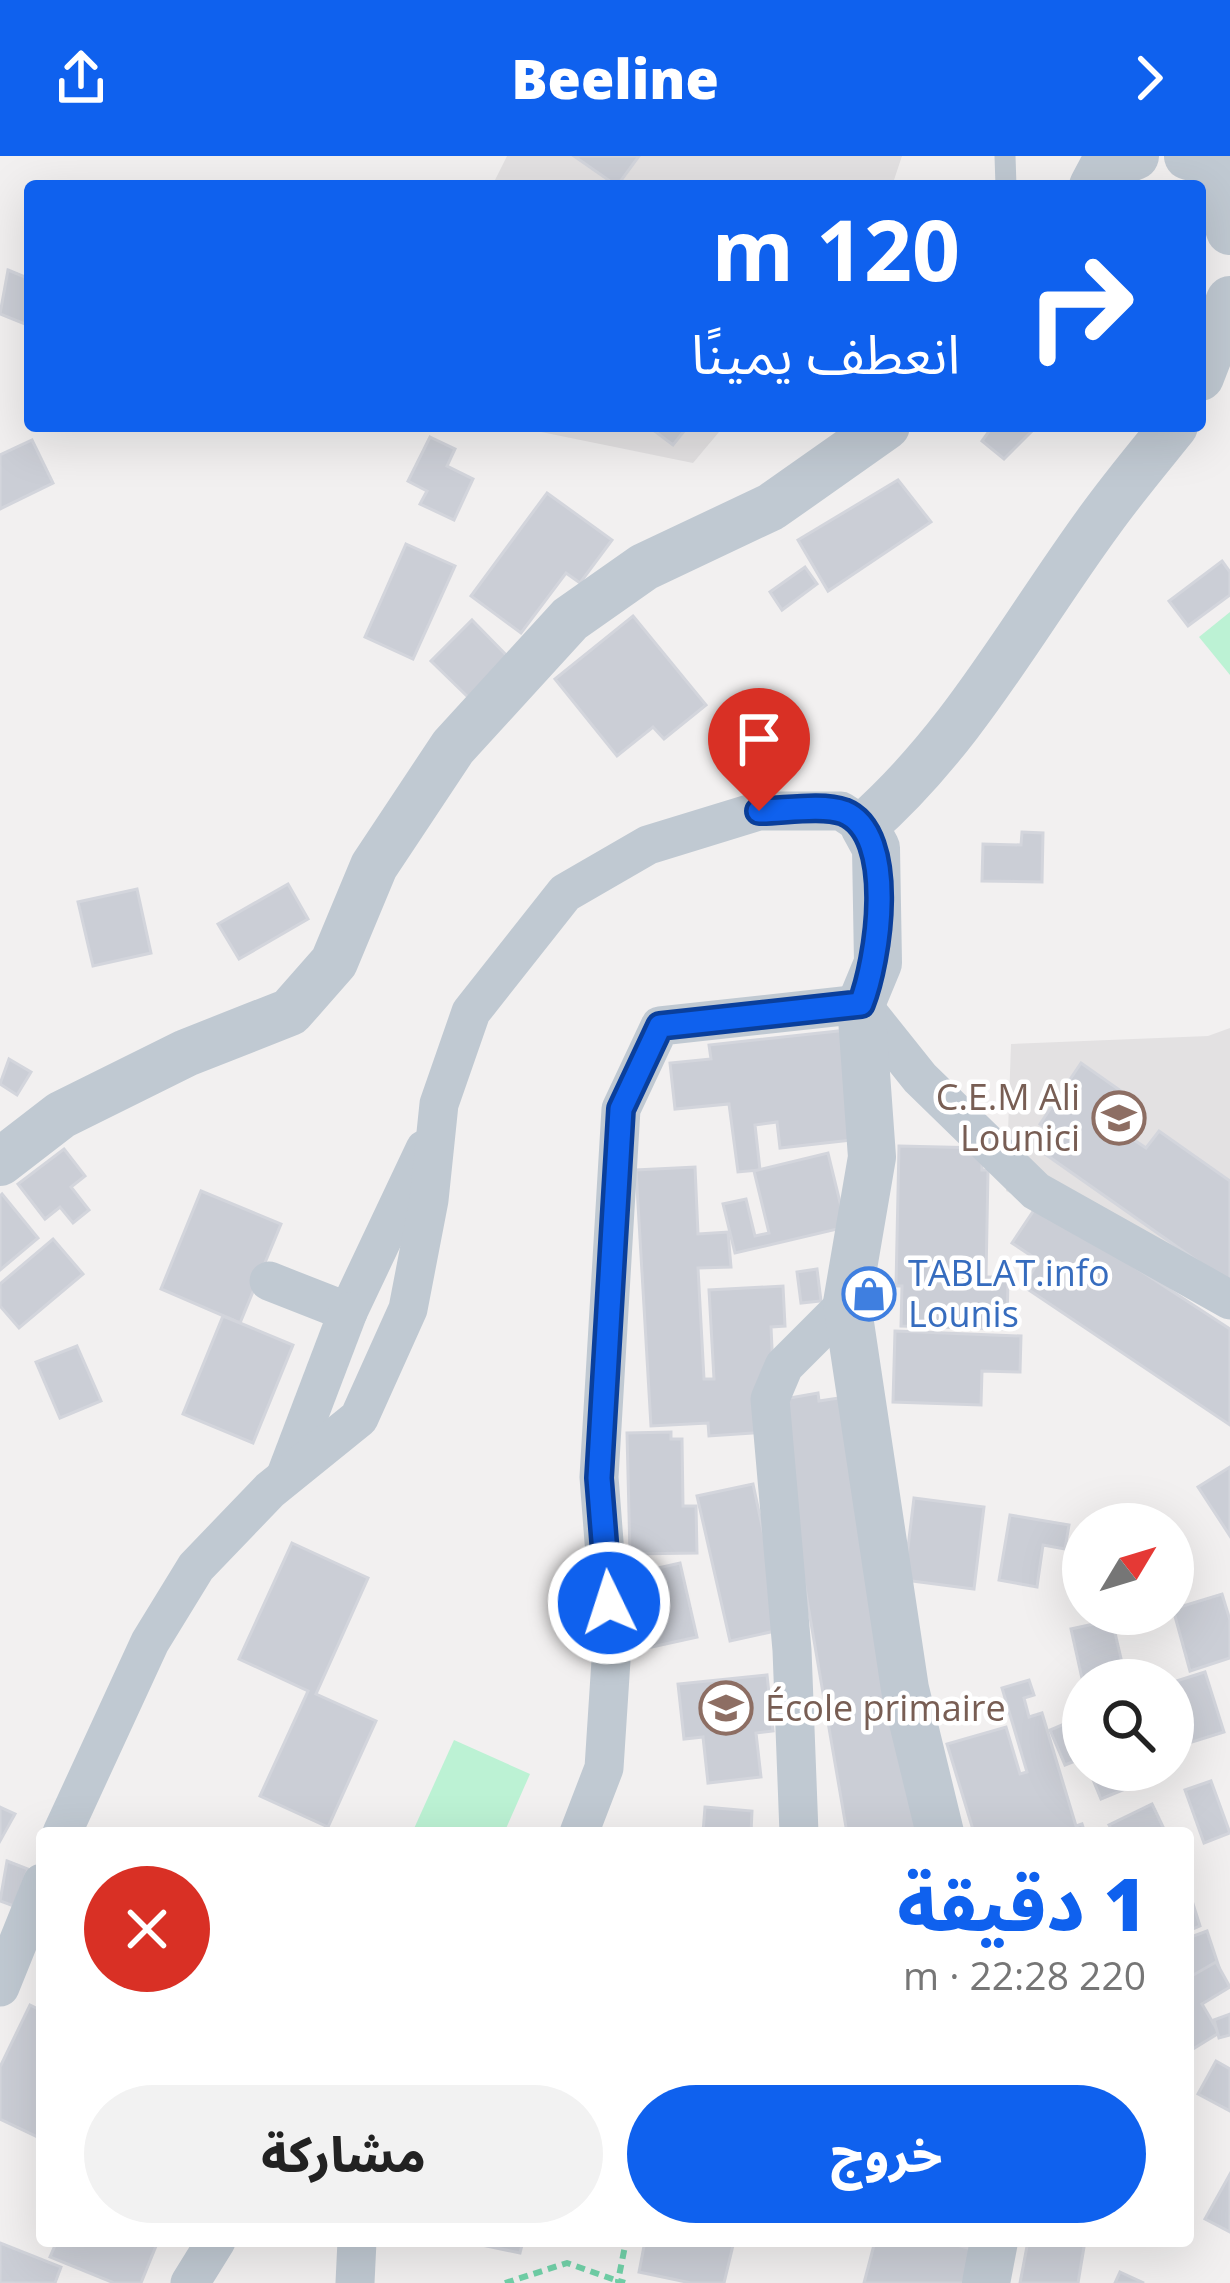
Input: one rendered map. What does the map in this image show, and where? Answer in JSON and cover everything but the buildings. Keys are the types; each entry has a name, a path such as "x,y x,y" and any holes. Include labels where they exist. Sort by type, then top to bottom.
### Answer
{"street":[{"path":"1096,180 1102,170 1135,156"},
{"path":"1188,156 1206,159 1230,231"},
{"path":"1206,362 1230,300"},
{"path":"0,1162 61,1114 186,1053 290,1012 334,962 374,866 452,747 570,619 644,567 771,507 877,432"},
{"path":"864,826 892,802 1008,662 1099,521 1169,432"},
{"path":"285,1478 348,1312 437,1124 471,1012 565,893 648,845 759,811 841,811 864,826 876,848 878,963 861,1004 872,1157 847,1303 905,1689 939,1827"},
{"path":"861,1004 920,1078 1036,1191 1230,1300"},
{"path":"581,1827 604,1768 612,1645 599,1478 621,1109 660,1026 861,1004"},
{"path":"65,1827 150,1642 196,1567 285,1478 358,1418 408,1309 429,1200 437,1124"},
{"path":"269,1281 348,1312"},
{"path":"799,1827 791,1650 770,1400 784,1366 847,1303"},
{"path":"0,1987 36,1898"},
{"path":"190,2283 212,2247"},
{"path":"355,2283 358,2247"},
{"path":"986,2283 993,2247"}],"path":[{"path":"505,2283 567,2263 621,2282 625,2247"}],"shaded area":[{"path":"507,156 902,156 894,180 495,180"},
{"path":"541,432 719,432 693,463"},
{"name":"C.E.M Ali Lounici","path":"1230,1028 1230,1305 1006,1191 1011,1044 1208,1036"}],"green space":[{"path":"1230,612 1230,675 1199,637"},
{"path":"454,1740 530,1774 507,1827 415,1827"}],"place":[{"name":"C.E.M Ali Lounici","path":"1119,1118"},
{"name":"TABLAT.info Lounis","path":"869,1294"},
{"name":"École primaire","path":"726,1708"}],"route":[{"path":"609,1603 599,1478 621,1109 660,1026 861,1004 878,963 876,848 864,826 841,811 759,811"}]}
